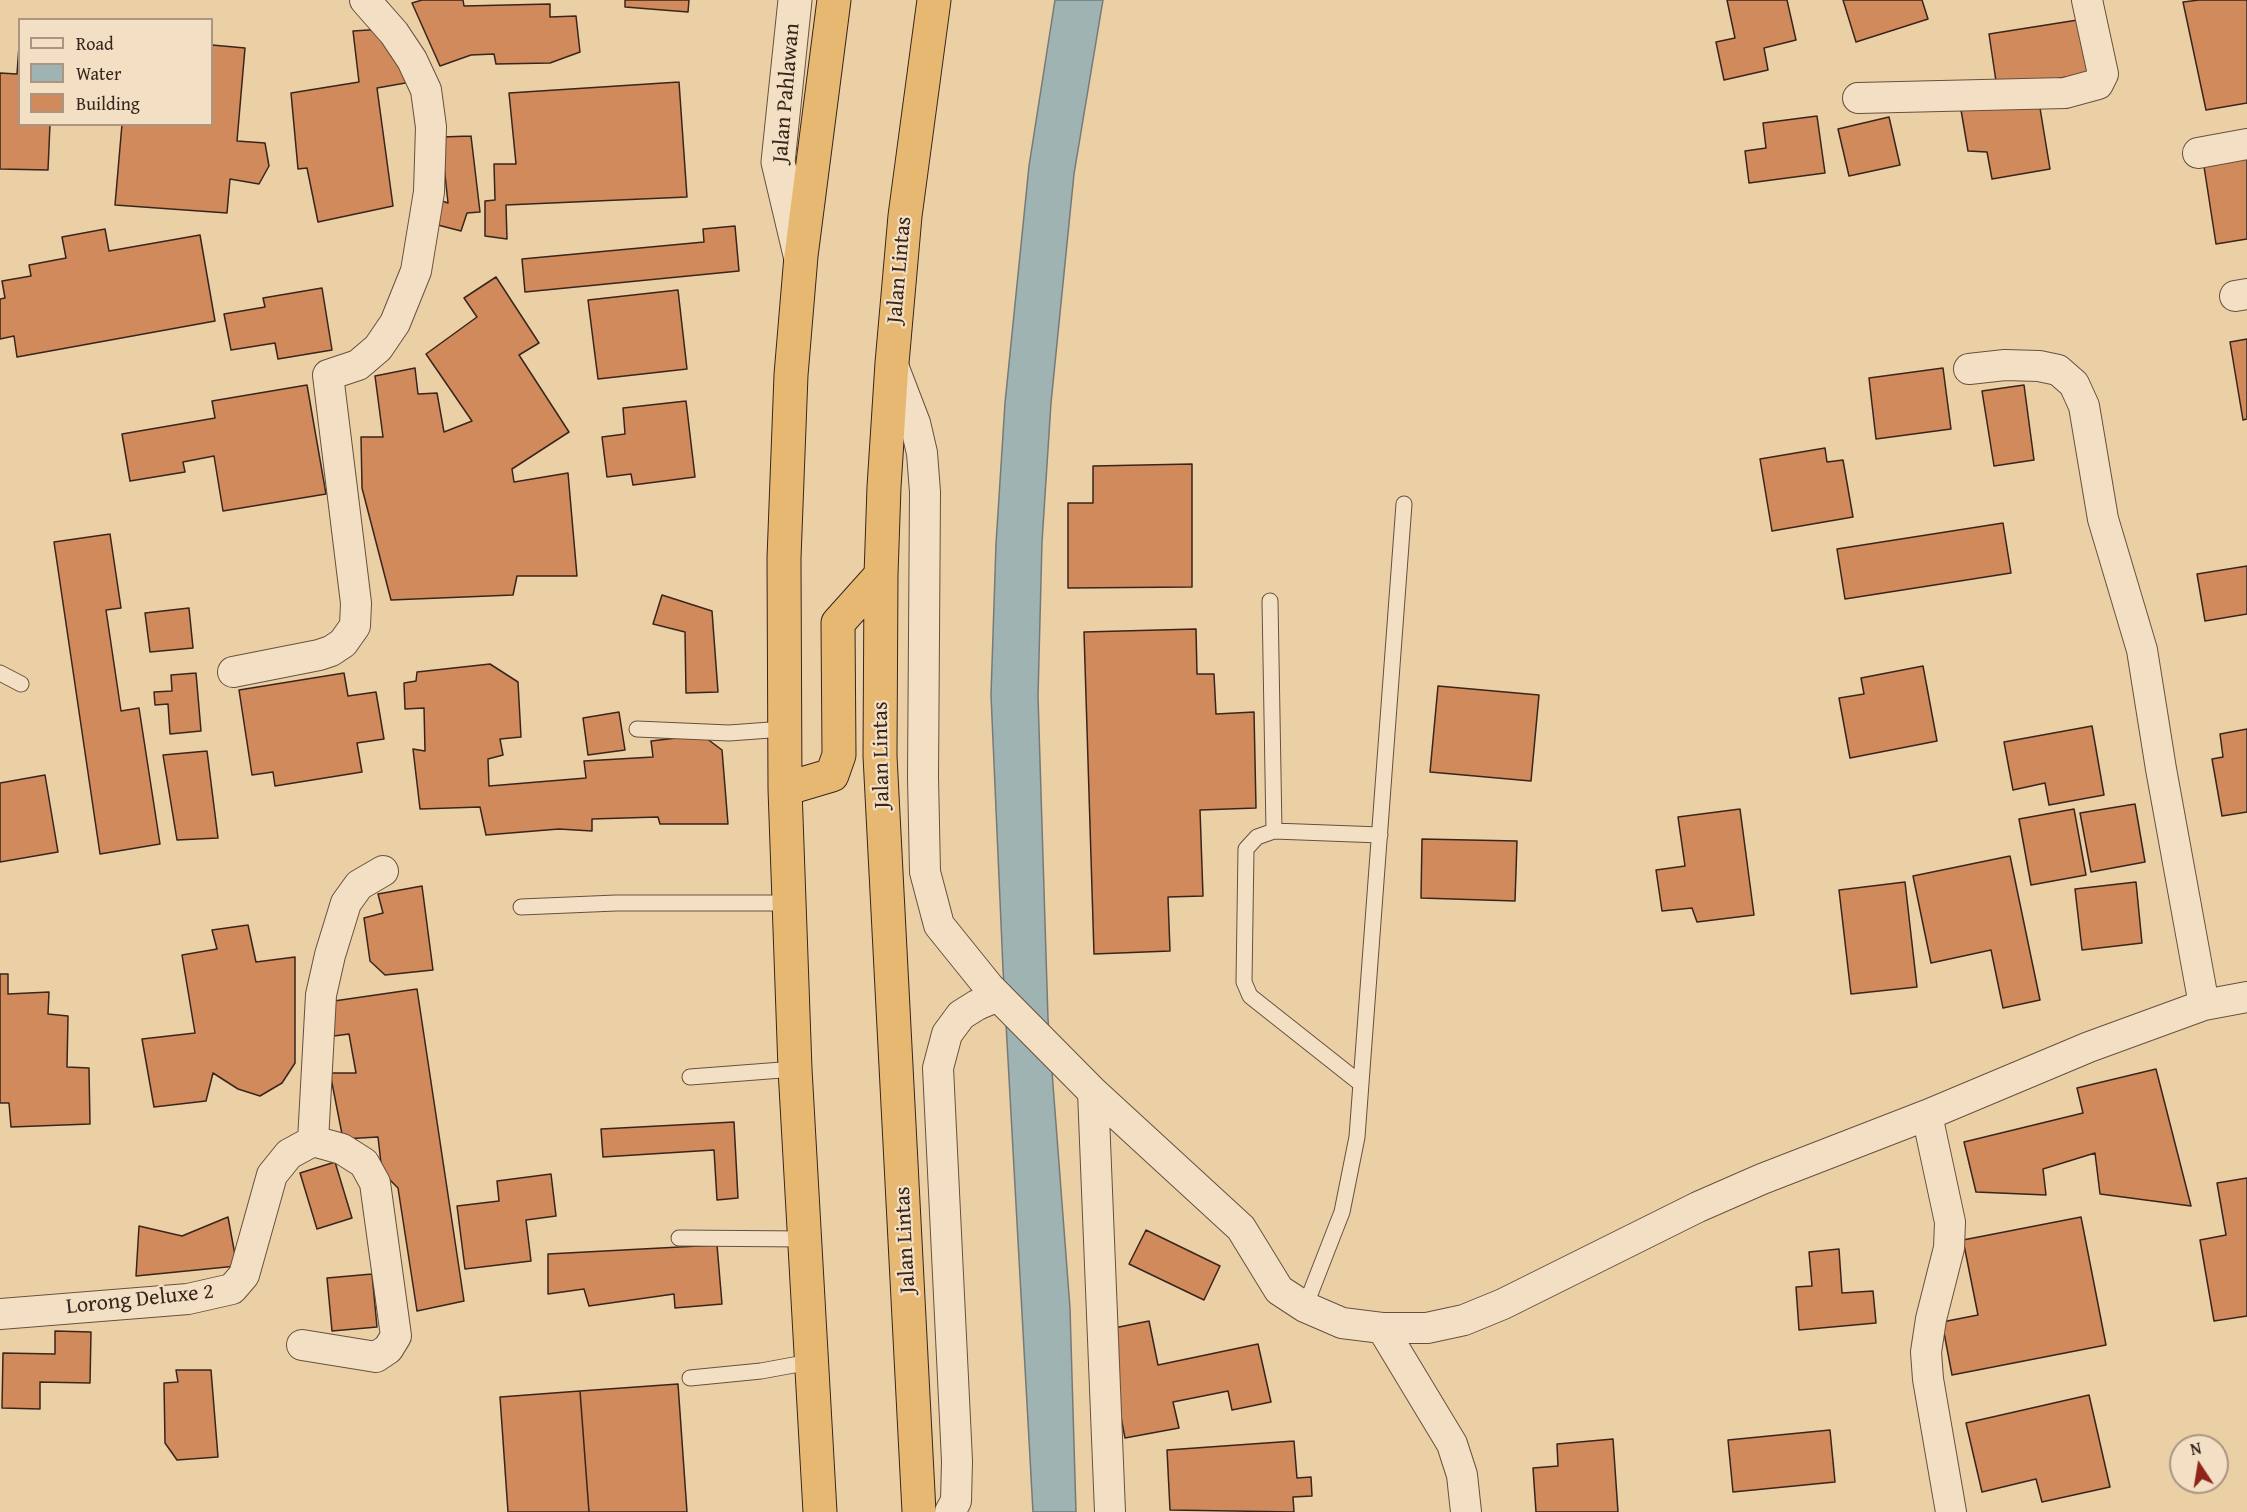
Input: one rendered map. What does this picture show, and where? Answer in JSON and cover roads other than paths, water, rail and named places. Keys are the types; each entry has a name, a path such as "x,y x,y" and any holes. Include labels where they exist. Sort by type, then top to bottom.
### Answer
{"highway":[{"path":"820,1512 795,1069 785,789 784,558 791,375 801,256 834,0"},
{"name":"Jalan Lintas","path":"919,1512 880,756 881,575 892,363 905,216 934,0"},
{"path":"785,789 831,775 839,755 838,623 881,575"}],"street":[{"path":"233,672 331,651 343,643 355,626 356,603 328,375 358,365 378,348 395,323 416,271 429,192 431,127 426,90 412,60 394,33 364,0"},
{"name":"Jalan Pahlawan","path":"795,0 778,162 801,256"},
{"path":"1858,98 2065,93 2098,84 2103,74 2087,0"},
{"path":"2198,153 2247,144"},
{"path":"892,363 915,423 922,453 925,492 923,777 925,872 939,925 998,996 1063,1062 1240,1228 1279,1290 1305,1307 1342,1323 1382,1328 1427,1328 1464,1320 1503,1304 1698,1207 1762,1179 2089,1047 2204,1005 2247,997"},
{"path":"1969,369 2005,365 2039,366 2058,370 2074,384 2084,406 2103,519 2142,650 2204,1005"},
{"path":"302,1345 376,1357 388,1349 396,1336 375,1183 364,1163 342,1149 313,1141 321,995 330,955 346,903 359,885 383,871"},
{"path":"950,1512 956,1501 957,1461 938,1068 947,1034 962,1015 977,1005 998,996"},
{"path":"1093,1092 1110,1512"},
{"path":"1927,1114 1950,1222 1949,1248 1931,1319 1926,1352 1928,1379 1951,1512"},
{"name":"Lorong Deluxe 2","path":"0,1314 188,1299 232,1289 244,1275 272,1175 289,1154 313,1141"},
{"path":"1382,1328 1452,1444 1462,1475 1466,1512"}],"lane":[{"path":"1305,1307 1342,1212 1357,1137 1404,504"},
{"path":"1270,601 1274,831"},
{"path":"0,673 21,684"},
{"path":"637,729 729,733 784,729"},
{"path":"1360,1083 1250,996 1244,982 1246,849 1257,837 1274,831 1380,835"},
{"path":"521,907 616,903 789,903"},
{"path":"690,1077 795,1069"},
{"path":"679,1238 804,1239"},
{"path":"690,1378 761,1371 810,1362"}],"water":[{"path":"1055,0 1103,0 1074,174 1051,403 1042,542 1038,696 1048,1019 1070,1308 1076,1512 1033,1512 1003,969 991,695 996,544 1005,403 1029,166"}]}
